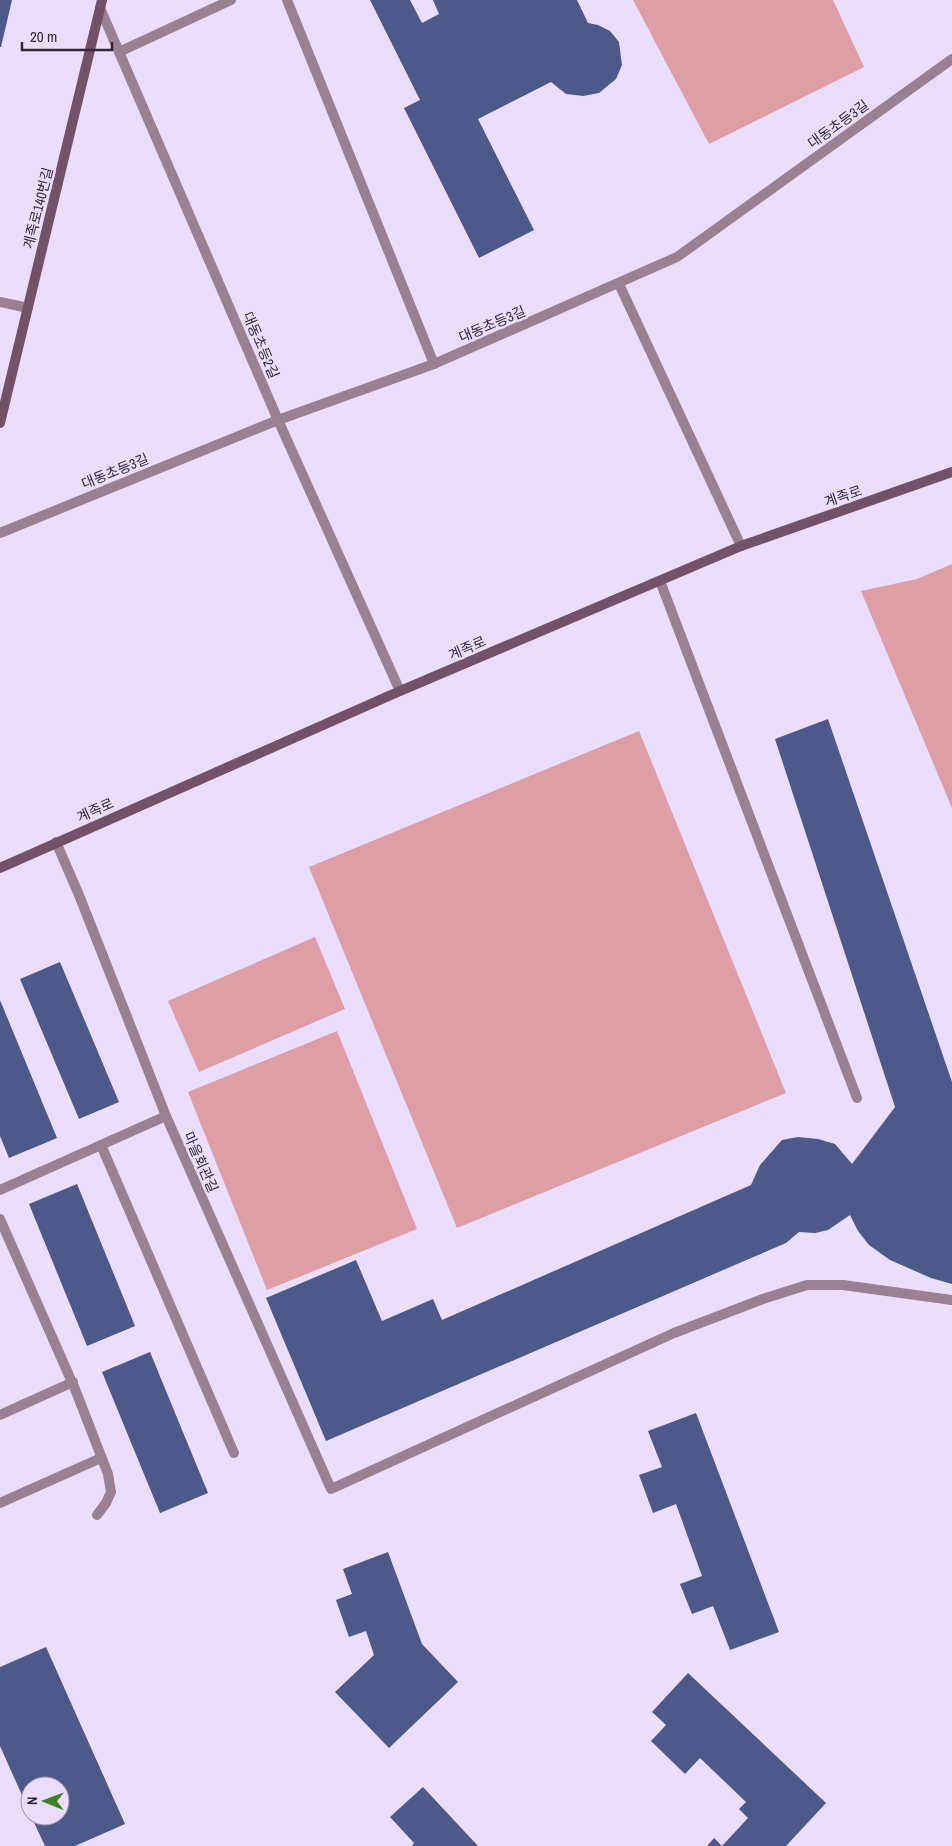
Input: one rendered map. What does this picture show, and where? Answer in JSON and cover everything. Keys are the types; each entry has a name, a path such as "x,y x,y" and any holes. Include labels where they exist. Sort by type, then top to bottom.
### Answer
{"main road":[{"name":"계족로140번길","path":"0,423 101,4"},
{"name":"계족로","path":"0,868 400,692 741,546 952,472"}],"street":[{"path":"119,52 231,0"},
{"path":"287,0 434,364"},
{"name":"대동초등2길","path":"101,4 119,52 278,420 400,692"},
{"name":"대동초등3길","path":"0,533 278,420 434,364 677,257 952,59"},
{"path":"619,284 741,546"},
{"path":"0,302 28,308"},
{"path":"660,580 857,1098"},
{"name":"마을회관길","path":"56,842 79,895 166,1116 330,1489 674,1334 763,1299 807,1285 843,1285 952,1300"},
{"path":"0,1190 166,1116"},
{"path":"101,1145 234,1453"},
{"path":"0,1218 73,1382 108,1474 111,1492 97,1515"},
{"path":"0,1414 73,1382"},
{"path":"0,1503 101,1458"}],"shaded area":[{"path":"633,0 833,0 864,67 709,144"},
{"path":"952,564 952,808 861,591 917,579"},
{"path":"639,731 786,1093 457,1228 309,867"},
{"path":"315,937 345,1009 199,1072 168,1001"},
{"path":"337,1031 417,1229 267,1290 188,1092"}],"building":[{"path":"0,0 12,0 1,47 0,47"},
{"path":"370,0 410,0 422,23 439,14 433,0 577,0 588,23 598,25 610,31 619,42 622,65 616,79 599,93 583,96 566,94 551,82 478,119 534,230 479,258 404,108 420,100"},
{"path":"828,719 952,1082 952,1284 931,1278 890,1260 869,1245 858,1231 850,1215 828,1230 815,1233 799,1232 786,1243 326,1441 266,1298 356,1260 382,1321 433,1299 442,1320 751,1185 760,1165 782,1140 798,1137 818,1139 835,1144 852,1164 895,1107 775,739"},
{"path":"60,962 119,1102 79,1119 20,979"},
{"path":"0,1000 57,1138 9,1158 0,1136"},
{"path":"77,1184 135,1326 87,1346 29,1204"},
{"path":"150,1352 208,1493 160,1513 102,1372"},
{"path":"696,1413 779,1632 730,1650 713,1606 692,1614 680,1584 702,1576 676,1504 653,1513 639,1475 662,1467 648,1431"},
{"path":"388,1552 422,1644 458,1682 389,1748 335,1692 374,1655 366,1631 349,1637 336,1600 352,1594 343,1569"},
{"path":"46,1647 125,1824 75,1846 45,1846 36,1826 70,1826 70,1776 20,1776 20,1791 0,1746 0,1667"},
{"path":"688,1673 826,1803 786,1846 722,1846 748,1818 739,1809 746,1802 700,1758 685,1774 651,1741 666,1725 652,1712"},
{"path":"423,1787 478,1846 412,1846 414,1843 390,1817"},
{"path":"714,1838 722,1846 707,1846"}]}
